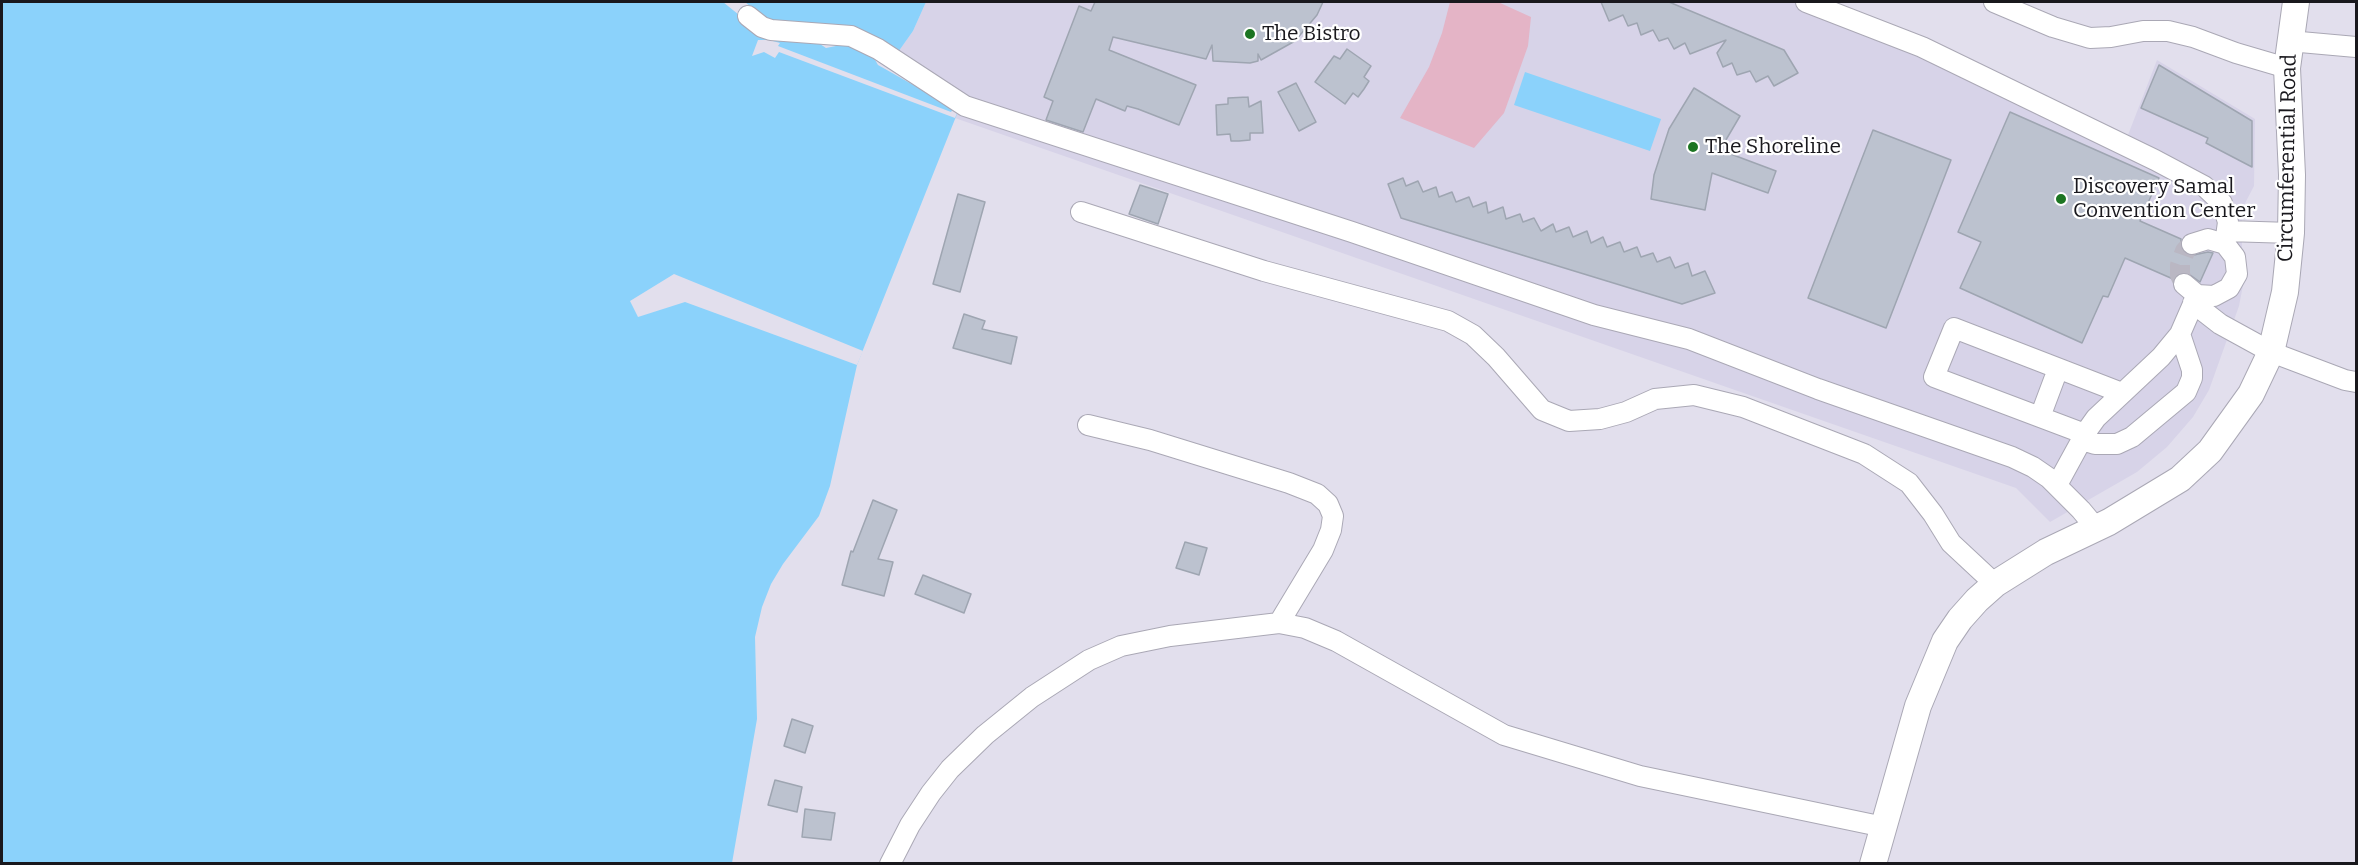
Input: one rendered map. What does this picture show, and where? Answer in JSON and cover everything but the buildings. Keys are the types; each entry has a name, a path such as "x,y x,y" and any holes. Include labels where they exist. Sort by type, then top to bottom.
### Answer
{"main road":[{"name":"Circumferential Road","path":"1873,864 1918,706 1946,640 1977,600 1995,584 2046,552 2096,528 2180,479 2210,451 2251,394 2271,352 2285,292 2291,233 2292,175 2287,68 2296,2"}],"street":[{"path":"1806,2 1922,48 2155,160 2204,186 2222,203 2228,222 2226,237 2237,262 2235,279 2229,288 2220,294 2208,297 2192,294"},
{"path":"1994,2 2053,27 2090,38 2143,31 2168,31 2287,68"},
{"path":"748,16 771,30 851,36 878,49 965,106 1352,232 1594,315 1689,339 1818,389 2012,458 2033,467 2057,485 2096,528"},
{"path":"2289,42 2356,47"},
{"path":"1081,212 1264,271 1448,321 1473,335 1496,357 1542,410 1569,421 1600,419 1626,412 1656,399 1694,395 1743,406 1864,454 1909,483 1933,514 1951,543 1995,584"},
{"path":"2192,244 2226,237 2291,233"},
{"path":"2192,294 2220,324 2271,352 2345,380 2356,381"},
{"path":"2057,485 2096,418 2161,357 2180,334 2192,294"},
{"path":"2122,393 1954,328 1934,377 2040,417 2105,446 2132,436 2186,392 2192,378 2192,370 2180,334"},
{"path":"2040,417 2058,369"},
{"path":"1088,425 1150,440 1289,483 1317,494 1328,504 1333,516 1331,530 1323,550 1279,622"},
{"path":"890,864 910,825 950,769 985,735 1032,697 1089,660 1121,646 1170,636 1279,622 1305,628 1336,641 1504,735 1640,776 1884,827"}],"shaded area":[{"path":"926,2 1822,2 2128,135 2157,60 2255,119 2254,186 2242,209 2242,249 2245,275 2239,306 2209,390 2193,417 2167,447 2137,472 2050,522 2016,488 955,118 963,99 896,55 913,31"},
{"path":"1450,2 1498,2 1531,17 1528,46 1504,113 1474,148 1400,118 1429,67 1442,33"}],"water":[{"path":"2,2 926,2 913,31 896,55 963,99 857,365 830,486 819,516 783,564 771,584 762,607 755,637 757,719 732,863 2,864"},
{"path":"1525,72 1661,119 1650,151 1514,105"}],"pier":[{"path":"723,2 745,2 769,22 858,31 963,99 955,118 779,52 775,58 764,52 752,56 758,40 769,40 780,43 778,46 951,112 954,108 878,65 870,51 856,42 826,48 817,42 765,36"},
{"path":"674,274 863,351 857,365 685,302 638,317 630,301"}],"tunnel":[{"path":"2184,284 2180,275 2180,265 2185,251 2192,244"}],"place":[{"name":"The Bistro","path":"1250,34"},
{"name":"The Shoreline","path":"1693,147"},
{"name":"Discovery Samal Convention Center","path":"2061,199"}]}
